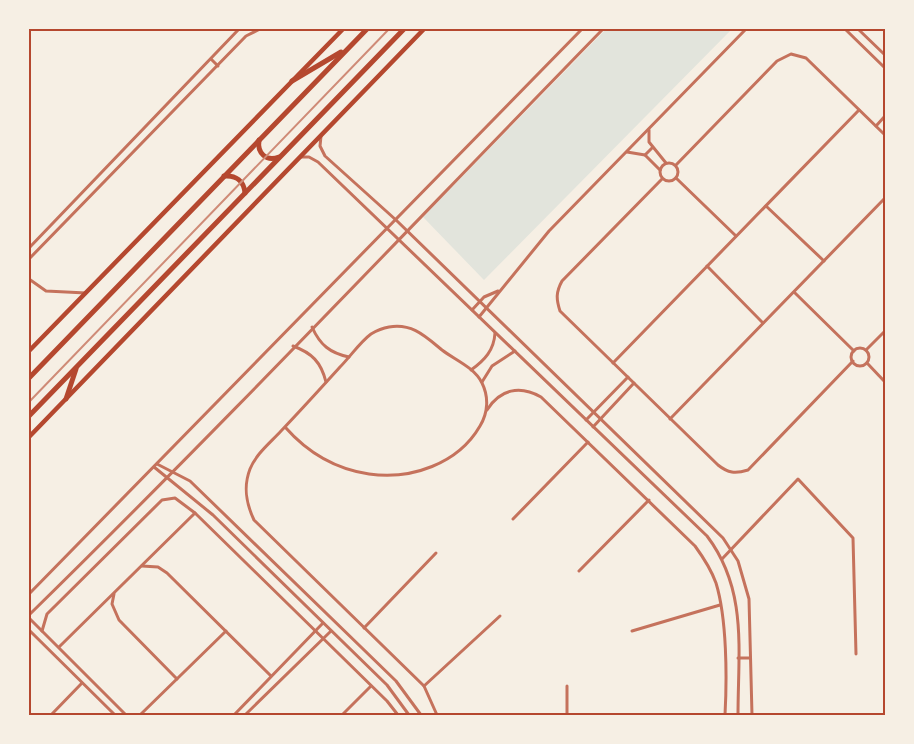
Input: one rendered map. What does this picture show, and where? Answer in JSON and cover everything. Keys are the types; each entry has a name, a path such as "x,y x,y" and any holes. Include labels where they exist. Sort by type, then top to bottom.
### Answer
{"highway":[{"path":"29,378 367,29"},
{"path":"29,416 404,29"},
{"path":"292,81 348,48"},
{"path":"259,140 259,150 263,156 273,159 280,157"},
{"path":"224,176 237,178 242,183 245,193"},
{"path":"66,399 77,367"}],"main road":[{"path":"29,351 341,29"},
{"path":"29,437 424,29"}],"street":[{"path":"29,248 239,29"},
{"path":"29,259 246,36 260,29"},
{"path":"29,594 582,29"},
{"path":"126,715 29,616 174,473 293,346 603,29"},
{"path":"479,317 498,290 549,231 746,29"},
{"path":"845,29 885,66"},
{"path":"858,29 885,55"},
{"path":"676,165 783,56 799,55 806,58 884,132"},
{"path":"211,60 218,66"},
{"path":"613,362 859,110"},
{"path":"876,126 885,116"},
{"path":"649,128 648,135 652,148 666,163 676,165"},
{"path":"321,135 320,146 325,156 407,230 723,538 743,573 749,599 752,715"},
{"path":"645,154 652,148"},
{"path":"626,152 645,154 660,170 662,178 668,181 676,178 679,172 676,165"},
{"path":"299,157 309,157 318,162 707,536 722,559 732,580 737,602 738,715"},
{"path":"660,170 666,163"},
{"path":"662,178 562,281 557,290 556,301 560,311 670,418 727,472 737,474 748,470 853,362"},
{"path":"676,178 736,236"},
{"path":"670,418 885,198"},
{"path":"766,206 824,261"},
{"path":"707,266 763,323"},
{"path":"29,279 46,291 86,293"},
{"path":"472,310 488,295 498,290"},
{"path":"794,292 854,351"},
{"path":"437,715 424,686 254,520 246,489 251,468 256,458 370,334 384,328 400,326 419,331 471,370 482,382 487,400 487,410"},
{"path":"312,327 317,338 325,348 336,354 350,357"},
{"path":"866,350 885,330"},
{"path":"471,370 486,358 491,351 496,333"},
{"path":"293,346 306,350 316,358 323,369 327,382"},
{"path":"853,362 852,356 854,351 859,348 866,350 869,356 866,363"},
{"path":"482,382 492,366 515,351"},
{"path":"853,362 858,365 866,363"},
{"path":"866,363 885,382"},
{"path":"586,420 628,377"},
{"path":"593,427 634,383"},
{"path":"285,427 307,449 336,466 368,474 404,474 439,464 463,448 474,436 492,401 506,392 521,389 541,397 649,500 695,546 707,563 716,583 724,634 725,715"},
{"path":"513,519 588,442"},
{"path":"158,464 190,481 396,681 421,715"},
{"path":"154,467 213,515 387,685 409,715"},
{"path":"722,559 798,480 853,538 856,654"},
{"path":"42,631 47,614 162,500 175,498 195,513 316,630 388,701 398,715"},
{"path":"579,571 649,500"},
{"path":"59,648 195,513"},
{"path":"364,628 436,553"},
{"path":"141,566 152,565 163,569 271,676"},
{"path":"114,593 112,604 119,620 177,679"},
{"path":"632,631 720,605"},
{"path":"424,686 500,616"},
{"path":"234,715 323,623"},
{"path":"29,630 115,715"},
{"path":"140,715 226,631"},
{"path":"246,715 332,631"},
{"path":"738,658 750,658"},
{"path":"52,715 82,683"},
{"path":"342,715 371,686"},
{"path":"567,686 567,715"}],"shaded area":[{"path":"606,29 732,29 484,280 423,217"}],"railway":[{"path":"29,402 389,29"}]}
